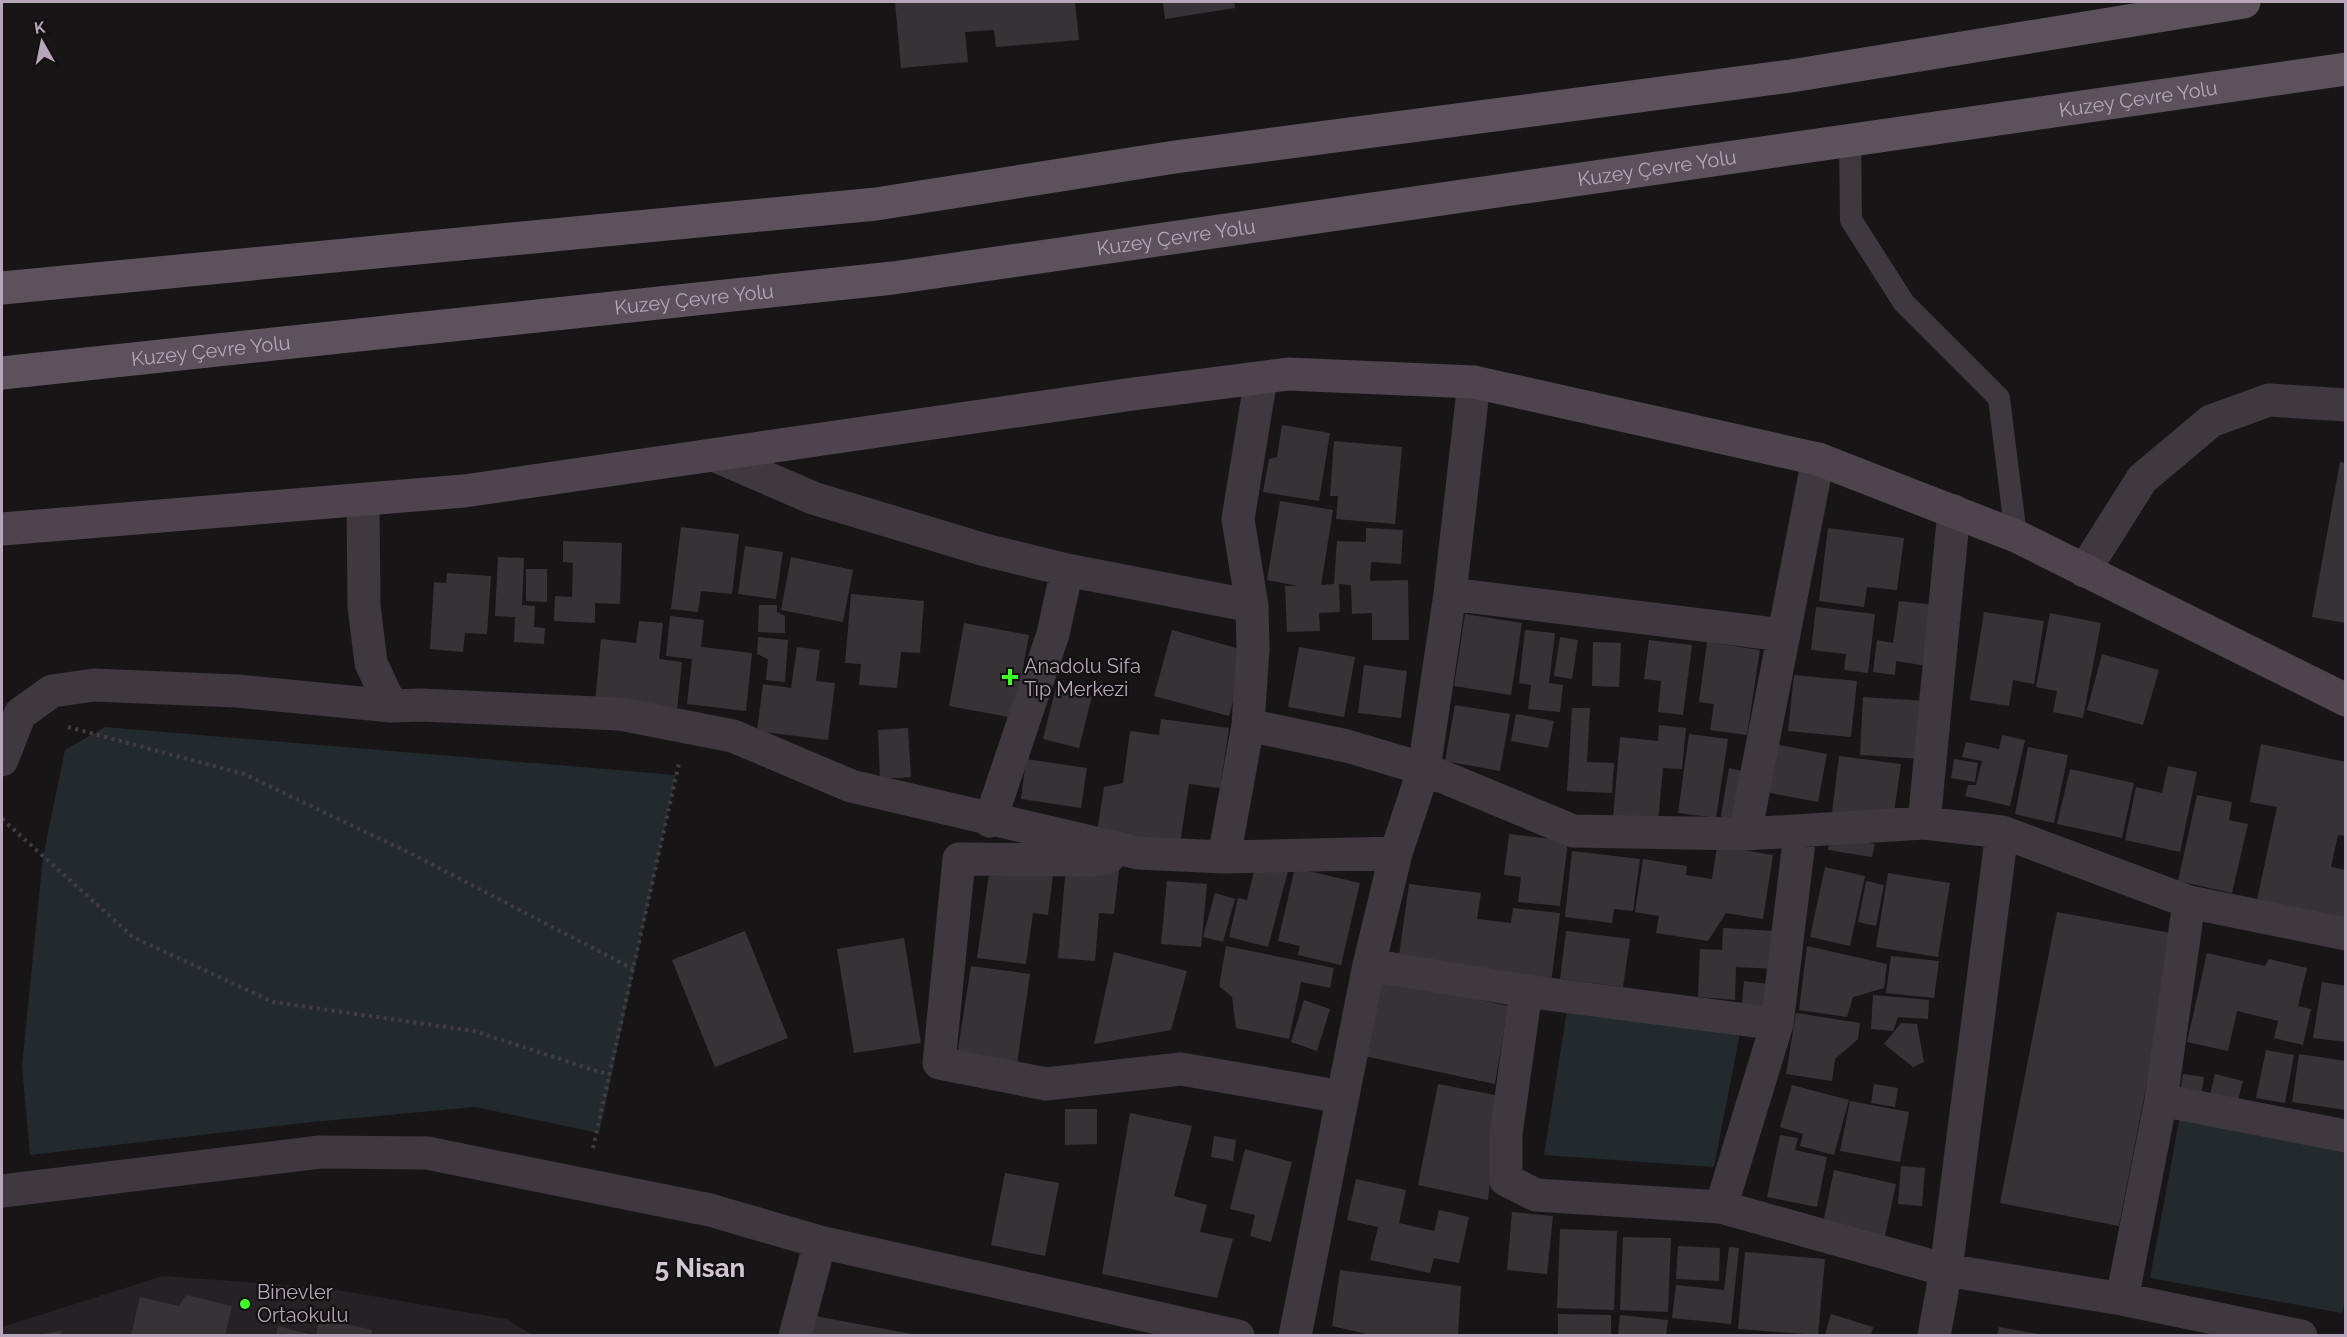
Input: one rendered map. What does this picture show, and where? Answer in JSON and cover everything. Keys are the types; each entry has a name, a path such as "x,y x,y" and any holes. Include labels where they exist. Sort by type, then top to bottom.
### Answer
{"main road":[{"path":"2,288 876,204 1174,157 1791,76 2228,3"},
{"name":"Kuzey Çevre Yolu","path":"2,373 893,278 2346,69"}],"street":[{"path":"2,529 464,491 1133,394 1288,374 1474,382 1818,459 2016,536 2346,700"},
{"path":"1224,857 1248,725 1253,649 1252,606 1238,519 1260,378"},
{"path":"1295,1335 1369,965 1396,854 1424,769 1450,594 1474,382"},
{"path":"2085,571 2142,479 2211,421 2269,400 2346,405"},
{"path":"716,456 813,498 985,550 1067,570 1252,606"},
{"path":"1745,834 1818,459"},
{"path":"363,500 364,606 371,663 391,706"},
{"path":"1924,823 1954,511"},
{"path":"990,821 1053,634 1067,570"},
{"path":"1450,594 1784,635"},
{"path":"2,759 20,714 52,692 94,686 237,690 391,706 421,705 620,714 733,736 851,786 990,821 1138,853 1224,857 1396,854"},
{"path":"1248,725 1347,746 1424,769 1573,831 1745,834 1924,823 2002,832 2189,902 2346,934"},
{"path":"1721,1207 1778,1024 1800,832"},
{"path":"1934,1335 1946,1270 2002,832"},
{"path":"1138,853 1092,860 959,858 939,1063 1046,1084 1181,1069 1342,1098"},
{"path":"2122,1299 2162,1100 2189,902"},
{"path":"1369,965 1526,991 1778,1024"},
{"path":"1526,991 1506,1134 1506,1180 1536,1195 1721,1207 1946,1270 2122,1299 2301,1335"},
{"path":"2162,1100 2346,1136"},
{"path":"2,1191 320,1152 427,1153 710,1210 820,1242 1238,1335"},
{"path":"795,1335 820,1242"}],"lane":[{"path":"1850,141 1851,220 1904,303 1999,398 2016,536"}],"path":[{"path":"20,714 244,774 416,856 633,969"},
{"path":"585,1184 687,727"},
{"path":"2,819 133,937 273,1002 474,1031 609,1075"}],"shaded area":[{"path":"105,727 676,775 599,1133 475,1107 312,1122 30,1155 22,1066 43,857 65,750"},
{"path":"1568,1004 1741,1028 1714,1167 1544,1155"},
{"path":"2180,1116 2345,1147 2346,1292 2342,1313 2150,1278"},
{"name":"Binevler Ortaokulu","path":"163,1276 326,1288 506,1319 533,1335 2,1336 2,1327"}],"building":[{"path":"895,2 1075,2 1079,40 996,47 994,30 965,32 968,62 901,68"},
{"path":"1163,2 1234,2 1235,8 1165,19"},
{"path":"1282,425 1330,433 1319,501 1263,492 1269,459 1277,457"},
{"path":"1334,441 1402,447 1395,524 1336,519 1338,496 1330,496"},
{"path":"2340,462 2346,463 2346,623 2312,617"},
{"path":"1280,501 1333,510 1321,585 1334,584 1337,541 1366,542 1366,528 1403,530 1401,564 1371,562 1370,581 1408,580 1409,640 1372,640 1372,613 1352,614 1351,585 1339,584 1340,612 1319,613 1320,631 1287,632 1285,586 1298,586 1267,580"},
{"path":"681,527 739,534 732,594 701,591 698,612 671,609"},
{"path":"1828,528 1904,538 1897,590 1867,587 1864,607 1819,601"},
{"path":"563,541 622,543 620,604 595,603 595,623 554,621 555,596 572,597 573,563 563,562"},
{"path":"745,546 783,552 776,599 738,594"},
{"path":"498,557 524,558 522,605 535,606 534,627 545,628 544,644 514,642 515,617 495,616"},
{"path":"791,557 853,570 843,622 781,610"},
{"path":"526,569 547,569 547,602 526,601"},
{"path":"447,573 491,576 487,634 465,633 463,652 430,649 434,582 446,583"},
{"path":"851,594 924,601 920,653 901,652 897,688 859,685 861,664 845,663"},
{"path":"1899,601 1935,605 1927,666 1896,661 1895,675 1873,672 1877,640 1893,643"},
{"path":"759,605 777,605 777,612 785,616 785,633 758,632"},
{"path":"1816,607 1875,614 1868,673 1844,670 1846,654 1811,650"},
{"path":"1984,612 2044,621 2034,684 2013,680 2009,706 1970,700"},
{"path":"2050,613 2101,623 2083,718 2053,712 2057,691 2036,687"},
{"path":"1465,614 1522,623 1511,695 1454,686"},
{"path":"670,616 704,620 701,647 752,653 746,711 687,704 692,659 666,656"},
{"path":"639,621 663,623 659,659 682,662 677,710 595,702 601,639 636,643"},
{"path":"964,623 1029,635 1014,718 949,706"},
{"path":"1172,630 1247,651 1229,716 1154,696"},
{"path":"1525,630 1555,633 1549,683 1563,685 1560,712 1528,709 1531,685 1519,683"},
{"path":"758,637 788,640 785,682 766,680 768,659 757,654"},
{"path":"1560,637 1578,640 1572,679 1554,676"},
{"path":"1649,640 1692,645 1683,715 1658,712 1661,681 1644,679"},
{"path":"1593,642 1621,643 1619,687 1592,686"},
{"path":"1707,642 1760,650 1747,735 1710,730 1714,704 1699,702"},
{"path":"797,647 820,650 816,681 835,683 828,740 757,731 763,684 791,688"},
{"path":"1299,647 1355,657 1344,717 1288,707"},
{"path":"2102,654 2159,670 2143,725 2087,710"},
{"path":"1364,665 1407,671 1401,718 1358,713"},
{"path":"1794,675 1857,681 1851,737 1788,731"},
{"path":"1056,687 1092,696 1079,748 1043,739"},
{"path":"1863,697 1928,701 1924,759 1860,755"},
{"path":"1455,705 1510,714 1500,771 1445,761"},
{"path":"1572,708 1590,708 1587,762 1614,763 1612,793 1567,791"},
{"path":"1516,714 1554,721 1548,748 1511,741"},
{"path":"1161,719 1229,728 1220,788 1189,784 1179,850 1096,838 1104,787 1123,783 1130,731 1159,735"},
{"path":"1659,725 1686,728 1682,769 1663,768 1658,822 1613,818 1620,737 1658,741"},
{"path":"908,728 911,777 880,779 878,730"},
{"path":"1689,734 1728,739 1716,818 1678,813"},
{"path":"2002,735 2025,740 2010,806 1965,796 1968,785 1976,785 1982,761 1962,757 1966,742 1999,749"},
{"path":"1774,744 1827,754 1818,802 1765,792"},
{"path":"2261,744 2346,762 2346,836 2338,835 2331,867 2346,870 2346,928 2255,909 2277,807 2250,802"},
{"path":"2028,747 2068,755 2054,823 2015,814"},
{"path":"1839,756 1901,764 1893,819 1832,812"},
{"path":"1026,759 1087,768 1081,808 1021,799"},
{"path":"1954,759 1978,763 1975,782 1951,778"},
{"path":"2168,766 2197,772 2180,852 2125,840 2136,787 2162,793"},
{"path":"1729,768 1746,772 1737,825 1720,821"},
{"path":"2070,769 2134,783 2122,838 2057,824"},
{"path":"2197,795 2232,802 2229,820 2248,824 2232,893 2178,881"},
{"path":"1509,834 1568,841 1560,906 1518,902 1521,877 1504,875"},
{"path":"1830,836 1875,844 1872,857 1828,850"},
{"path":"1717,846 1773,855 1763,919 1726,913 1708,941 1656,933 1659,916 1635,912 1643,859 1687,866 1686,875 1712,879"},
{"path":"1572,851 1640,859 1633,911 1614,909 1612,923 1565,917"},
{"path":"1256,863 1288,871 1268,947 1229,937 1238,898 1247,900"},
{"path":"1066,865 1119,870 1114,914 1099,913 1095,961 1058,958"},
{"path":"990,867 1053,875 1048,915 1033,913 1026,964 977,958"},
{"path":"1825,867 1865,876 1850,946 1810,937"},
{"path":"1295,868 1360,883 1341,965 1298,955 1300,946 1278,941"},
{"path":"1888,873 1950,883 1938,957 1876,947"},
{"path":"1167,881 1207,884 1201,947 1161,944"},
{"path":"1866,881 1884,885 1876,926 1858,922"},
{"path":"1409,884 1481,893 1477,919 1511,923 1513,908 1560,913 1551,983 1398,963"},
{"path":"1215,893 1235,899 1223,942 1203,937"},
{"path":"2057,912 2176,934 2119,1226 2000,1203"},
{"path":"1723,928 1778,931 1776,969 1736,967 1735,1000 1698,997 1700,949 1722,950"},
{"path":"745,931 788,1038 715,1067 672,960"},
{"path":"1566,931 1630,939 1623,987 1560,979"},
{"path":"904,938 921,1043 854,1053 837,949"},
{"path":"1226,946 1334,968 1330,988 1301,982 1289,1039 1236,1028 1232,997 1219,986"},
{"path":"1807,946 1887,964 1884,988 1853,997 1847,1017 1799,1010"},
{"path":"1114,952 1187,971 1171,1030 1094,1044"},
{"path":"2207,953 2265,966 2269,959 2307,968 2298,1006 2311,1009 2303,1045 2274,1038 2278,1021 2237,1011 2228,1051 2187,1042"},
{"path":"1891,956 1939,961 1934,998 1886,993"},
{"path":"971,966 1030,974 1017,1064 957,1055"},
{"path":"1380,978 1508,1006 1495,1084 1364,1056"},
{"path":"1744,981 1769,984 1766,1015 1741,1013"},
{"path":"2322,982 2346,986 2346,1042 2313,1038"},
{"path":"1873,995 1929,1000 1928,1019 1898,1017 1893,1031 1871,1029"},
{"path":"1304,1000 1330,1009 1317,1051 1291,1042"},
{"path":"1796,1013 1860,1023 1858,1039 1835,1059 1832,1081 1786,1074"},
{"path":"1901,1023 1917,1024 1924,1062 1913,1067 1884,1044"},
{"path":"2266,1050 2294,1055 2285,1103 2256,1098"},
{"path":"2299,1054 2346,1061 2346,1110 2292,1102"},
{"path":"2183,1074 2204,1077 2200,1102 2179,1100"},
{"path":"2215,1074 2243,1081 2237,1104 2209,1098"},
{"path":"1438,1084 1500,1096 1488,1200 1418,1185"},
{"path":"1874,1084 1898,1088 1895,1107 1871,1103"},
{"path":"1792,1085 1849,1100 1834,1155 1800,1146 1803,1134 1780,1127"},
{"path":"1850,1101 1909,1112 1900,1162 1840,1151"},
{"path":"1065,1109 1097,1109 1097,1144 1065,1145"},
{"path":"1130,1113 1192,1126 1174,1196 1207,1205 1200,1232 1233,1239 1217,1298 1102,1274"},
{"path":"1780,1135 1798,1138 1795,1150 1827,1157 1817,1207 1767,1197"},
{"path":"1214,1136 1236,1140 1233,1161 1211,1157"},
{"path":"1245,1149 1292,1162 1271,1242 1250,1236 1255,1215 1230,1209"},
{"path":"1901,1166 1925,1168 1922,1206 1898,1204"},
{"path":"1834,1170 1896,1184 1883,1245 1821,1233"},
{"path":"1005,1173 1059,1183 1045,1256 991,1245"},
{"path":"1356,1179 1406,1190 1399,1223 1434,1231 1439,1210 1469,1217 1459,1263 1434,1258 1430,1273 1370,1260 1378,1227 1347,1220"},
{"path":"1512,1212 1553,1216 1547,1274 1507,1270"},
{"path":"1560,1229 1617,1231 1614,1310 1557,1308"},
{"path":"1623,1237 1671,1238 1668,1312 1620,1310"},
{"path":"1678,1246 1720,1248 1719,1281 1676,1279"},
{"path":"1729,1247 1739,1248 1731,1324 1672,1318 1676,1285 1724,1290"},
{"path":"1745,1252 1825,1259 1818,1335 1738,1329"},
{"path":"1340,1270 1461,1286 1458,1335 1371,1335 1332,1326"},
{"path":"186,1295 232,1306 225,1335 131,1335 140,1297 179,1306"},
{"path":"1558,1314 1611,1315 1611,1335 1558,1335"},
{"path":"1831,1314 1873,1327 1871,1335 1825,1335"},
{"path":"1620,1315 1668,1320 1666,1335 1618,1335"},
{"path":"815,1316 912,1334 912,1335 811,1335"},
{"path":"320,1318 372,1330 371,1335 316,1335"},
{"path":"278,1326 313,1335 276,1335"},
{"path":"1999,1327 2038,1334 2038,1335 1997,1335"},
{"path":"61,1331 62,1335 42,1335 42,1334"}],"place":[{"name":"Anadolu Sifa Tıp Merkezi","path":"1010,677"},
{"name":"Binevler Ortaokulu","path":"245,1304"}],"district":[{"name":"5 Nisan","path":"700,1268"}]}
